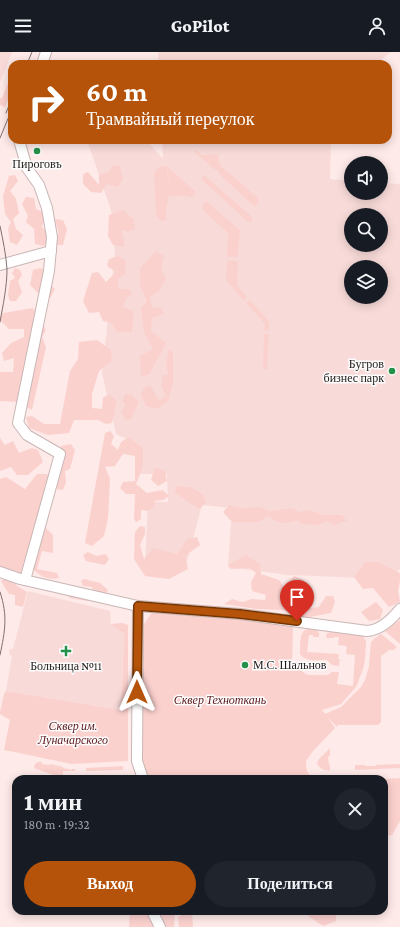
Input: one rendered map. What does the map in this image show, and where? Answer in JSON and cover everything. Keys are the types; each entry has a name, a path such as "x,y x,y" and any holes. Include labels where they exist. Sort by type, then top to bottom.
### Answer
{"street":[{"path":"20,144 26,168 39,185 47,208 52,237 49,271 18,423 27,435 60,454 25,580"},
{"path":"0,265 51,251"},
{"path":"0,572 25,580 138,606 240,614 366,631 372,631 378,628 400,609"},
{"path":"138,606 137,761 142,775"},
{"path":"154,915 160,927"}],"shaded area":[{"path":"0,52 12,52 8,60 0,82"},
{"path":"158,52 391,52 381,60 158,60"},
{"name":"Бугров бизнес парк","path":"88,144 150,144 163,159 162,144 331,144 330,179 344,180 344,200 388,200 388,183 400,184 400,569 389,579 288,575 228,567 232,508 202,505 186,565 145,564 148,502 168,502 167,474 139,474 140,445 116,434 102,373 115,253 111,210"},
{"name":"Больница №11","path":"28,591 110,611 111,624 124,634 121,710 6,691 12,656 9,652 10,649 13,649"}],"green space":[{"path":"8,83 8,100 5,107 0,105 0,98 2,98"},
{"path":"197,150 201,155 218,154 220,165 258,198 258,204 255,207 217,171 194,152"},
{"path":"115,165 120,167 123,179 118,187 107,184 101,193 91,192 83,184 83,174 88,172 99,185 99,175 109,172 111,167"},
{"path":"160,166 167,166 169,188 168,167 196,192 193,197 169,196 166,209 166,220 161,221 156,216 154,173"},
{"path":"15,175 18,181 10,191 16,199 19,213 13,219 16,229 23,235 17,245 10,242 8,229 11,222 5,214 3,196 9,176"},
{"path":"204,175 251,216 252,221 248,222 201,179"},
{"path":"26,197 34,198 36,209 46,213 42,227 50,235 59,234 55,219 63,220 67,229 63,245 57,245 50,239 44,246 35,244 34,229 26,222 28,216 22,204"},
{"path":"206,201 240,230 238,257 227,257 228,233 204,211 202,206"},
{"path":"124,210 134,219 135,229 128,232 121,229 124,239 124,247 113,245 108,236 109,215"},
{"path":"156,251 164,256 161,269 166,279 159,291 150,297 152,307 162,308 164,314 152,318 151,331 166,343 149,375 141,376 140,356 153,349 144,332 141,308 147,301 140,286 140,268"},
{"path":"118,256 126,261 125,274 118,279 118,289 130,289 132,294 126,299 123,307 134,311 132,332 117,332 111,323 103,321 99,312 89,313 83,301 92,273 98,272 106,282 116,272 107,266 109,259"},
{"path":"227,260 238,261 237,285 247,297 244,301 226,280"},
{"path":"15,268 20,270 22,275 18,281 22,292 16,301 10,301 8,295 10,281 15,278 12,273"},
{"path":"40,268 48,272 47,281 55,289 50,298 38,293 30,285 33,270"},
{"path":"250,300 269,321 269,331 264,331 265,324 246,303"},
{"path":"33,308 46,330 42,337 46,347 32,410 16,402 0,402 0,372 13,372 14,358 4,361 2,353 11,343 24,337 24,329 9,329 0,320 0,318 3,313"},
{"path":"264,334 269,334 268,369 264,369 263,366"},
{"path":"97,340 111,350 112,361 99,371 92,394 92,408 102,409 103,398 109,394 117,401 112,423 106,424 98,420 74,420 69,433 48,435 29,428 26,417 32,416 44,424 60,424 70,371 78,359 79,342"},
{"path":"169,349 173,353 173,383 168,401 158,409 146,406 141,394 144,388 150,385 159,400 166,396 161,386 163,375 168,375 166,362"},
{"path":"125,394 132,395 139,402 131,419 125,420 121,412 125,405 122,401"},
{"path":"110,431 114,436 111,444 118,450 121,442 129,437 143,448 143,467 136,484 147,493 163,490 169,496 163,500 155,501 155,506 149,511 141,510 141,519 136,522 134,519 135,494 126,494 120,488 123,482 135,481 135,456 123,454 115,466 105,467 110,479 108,518 104,536 92,546 85,543 105,433"},
{"path":"0,438 5,445 13,441 19,453 32,448 38,450 43,462 28,475 17,475 11,467 0,471"},
{"path":"71,444 75,450 70,469 65,471 66,482 63,490 57,489 56,472 62,453 61,446"},
{"path":"155,467 165,471 167,481 158,486 151,480"},
{"path":"37,474 47,474 52,482 44,526 53,535 53,553 42,551 37,569 57,573 59,578 54,579 46,578 40,575 30,567 21,574 0,567 0,479 6,477 25,489"},
{"path":"177,486 190,487 203,494 206,503 199,509 174,492"},
{"path":"229,505 241,508 260,507 270,511 292,508 299,512 310,510 324,515 342,515 347,521 334,525 327,521 317,525 302,524 298,520 282,523 269,516 258,522 232,522 223,512"},
{"path":"140,526 145,527 145,534 140,545 144,559 153,548 177,554 187,539 197,537 200,545 185,556 188,569 169,579 145,576 134,559 135,532"},
{"path":"88,552 96,556 106,554 109,559 105,565 86,561 83,555"},
{"path":"246,555 260,564 261,574 279,580 284,587 294,576 304,580 302,592 291,593 303,609 319,607 326,596 333,596 335,602 331,613 304,618 283,610 256,609 224,604 232,599 242,602 252,599 265,600 266,595 252,591 251,582 256,573 250,568 231,569 228,565"},
{"path":"365,562 378,562 400,573 398,591 400,602 389,607 373,588 363,589 354,577"},
{"path":"5,579 11,580 27,592 23,607 15,605 15,595 9,594 1,581"},
{"path":"84,579 100,583 108,590 103,599 88,597 88,601 70,598 66,594 94,595 92,587 83,586 81,581"},
{"path":"376,602 383,610 380,619 369,621 361,612"},
{"name":"Сквер Техноткань","path":"152,612 240,618 292,626 292,662 308,675 328,675 332,672 339,672 337,684 353,686 355,655 346,654 347,646 338,645 339,637 326,638 327,633 331,632 363,636 366,641 365,660 356,687 341,704 322,710 325,714 341,707 361,687 365,680 369,666 371,642 381,634 397,647 394,650 389,650 381,656 381,722 378,725 338,725 337,727 328,718 335,728 313,751 306,761 306,768 310,775 145,775 141,754 142,628"},
{"path":"400,620 400,644 385,631"},
{"name":"Сквер им. Луначарского","path":"123,623 128,625 128,761 72,764 4,750 10,720 0,714 0,712 6,691 121,710 124,634 111,624"},
{"path":"308,629 317,630 319,637 309,635 307,652 339,654 339,666 332,665 327,660 316,660 302,657 300,654 301,635"},
{"path":"330,748 330,756 328,757 330,771 320,768 317,763"},
{"path":"42,762 42,764 51,764 72,770 75,769 75,771 63,771 63,775 53,775 34,768 35,764"},
{"path":"400,764 400,768 355,770 355,765 376,766"},
{"path":"123,766 123,770 86,771 86,768"},
{"path":"400,778 400,821 392,835 388,836 388,779"},
{"path":"130,915 149,915 156,927 129,927"},
{"path":"158,915 175,915 174,927 164,927"},
{"path":"182,915 192,915 193,927 179,927 178,917"},
{"path":"336,915 336,921 323,926 308,916"}],"tram line":[{"path":"29,60 32,52"},
{"path":"6,113 8,108"},
{"path":"0,138 8,119"},
{"path":"0,226 7,269 6,289 0,322"},
{"path":"0,592 5,616 0,655"}],"place":[{"name":"Пироговъ","path":"37,151"},
{"name":"Бугров бизнес парк","path":"392,371"},
{"name":"Больница №11","path":"66,651"},
{"name":"М.С. Шальнов","path":"245,665"}],"route":[{"path":"137,692 138,606 240,614 297,621"}]}
